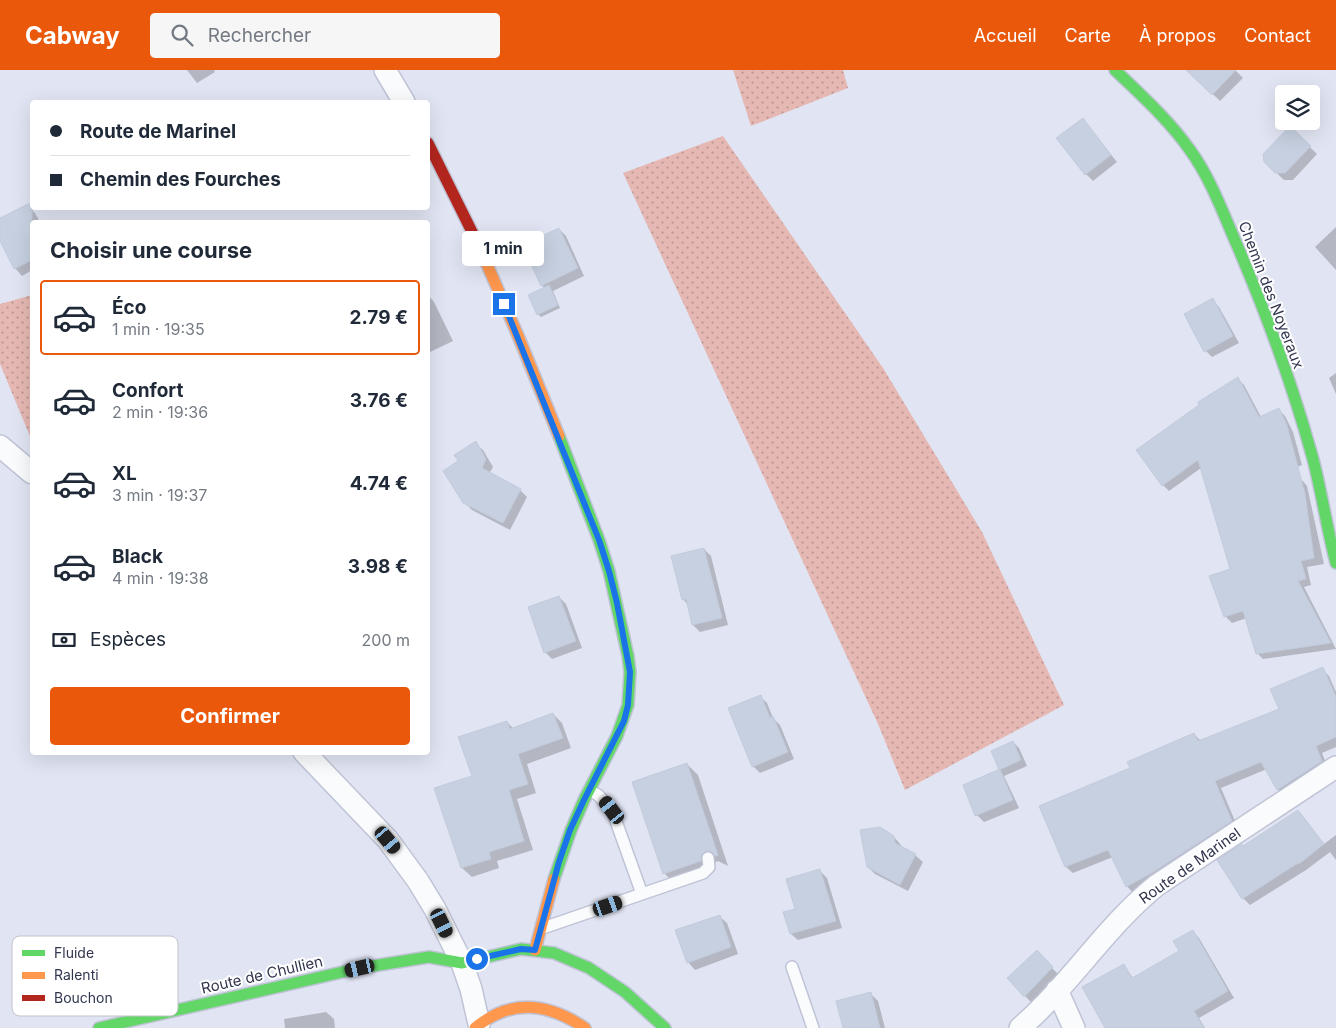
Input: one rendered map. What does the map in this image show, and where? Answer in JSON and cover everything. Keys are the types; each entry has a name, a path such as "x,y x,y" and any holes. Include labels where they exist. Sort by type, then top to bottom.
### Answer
{"street":[{"path":"385,70 403,100"},
{"name":"Chemin des Noyeraux","path":"1115,70 1179,135 1200,166 1215,196 1243,259 1298,407 1311,450 1336,563"},
{"path":"430,147 479,246 512,320 587,508 611,579 628,656 630,689 624,721 570,830 559,862 535,950"},
{"path":"0,446 30,471"},
{"path":"307,755 382,834 404,860 435,909 462,963 471,989 477,1026 493,1015 508,1009 540,1008 556,1011 585,1028"},
{"name":"Route de Marinel","path":"1020,1028 1057,990 1117,921 1143,896 1336,767"},
{"path":"462,963 514,950 535,950 554,954 589,968 625,992 665,1028"},
{"name":"Route de Chullien","path":"178,1009 390,962 429,957 462,963"},
{"path":"1057,990 1074,1028"},
{"name":"Route de Chullien","path":"99,1028 150,1016"}],"lane":[{"path":"589,790 598,795 612,810 642,894"},
{"path":"541,928 707,871 710,863 708,858"},
{"path":"792,967 813,1028"}],"shaded area":[{"path":"733,70 843,70 848,88 751,126"},
{"path":"723,136 883,368 982,532 1064,705 905,790 878,724 623,173"},
{"path":"30,296 30,436 0,364 0,304"}],"building":[{"path":"1186,70 1236,70 1212,95"},
{"path":"1083,118 1111,155 1085,175 1056,138"},
{"path":"1286,130 1294,130 1311,146 1285,173 1275,173 1264,162 1263,154"},
{"path":"30,203 32,220 30,220 30,261 14,269 0,241 0,218"},
{"path":"559,228 578,268 541,286 522,245"},
{"path":"549,285 558,305 537,315 528,295"},
{"path":"1213,298 1233,336 1204,352 1184,314"},
{"path":"1238,377 1259,417 1279,408 1287,425 1305,494 1314,558 1301,561 1306,579 1298,581 1331,643 1256,654 1243,611 1224,617 1209,576 1230,569 1198,460 1162,486 1136,450 1199,405 1198,402"},
{"path":"476,441 486,459 482,468 521,489 503,523 463,503 443,471 458,461 454,455"},
{"path":"704,548 722,618 692,625 686,599 682,600 671,556"},
{"path":"559,596 576,641 544,653 528,607"},
{"path":"1323,667 1336,697 1336,737 1316,746 1322,761 1277,790 1261,762 1215,781 1232,821 1150,874 1126,887 1108,850 1065,867 1039,806 1130,768 1127,762 1194,733 1198,741 1279,709 1270,689"},
{"path":"761,695 770,718 773,716 788,752 752,767 728,708"},
{"path":"553,713 563,738 518,754 528,784 509,790 524,841 489,852 491,859 461,868 434,788 472,776 458,737 507,721 510,729"},
{"path":"1013,741 1021,760 999,770 991,751"},
{"path":"687,763 718,855 715,856 711,851 707,851 701,855 701,861 663,874 632,782"},
{"path":"1000,769 1013,800 975,816 963,785"},
{"path":"1298,810 1324,844 1299,864 1242,899 1217,860 1242,844 1243,846"},
{"path":"880,827 894,836 895,843 916,854 900,885 867,867 860,830"},
{"path":"820,869 836,921 790,934 783,912 795,909 786,879"},
{"path":"720,915 731,947 687,963 675,930"},
{"path":"1193,930 1228,991 1194,1011 1204,1028 1105,1028 1082,987 1124,964 1132,978 1179,951 1173,941"},
{"path":"1037,950 1053,967 1024,997 1007,978"},
{"path":"871,992 880,1028 843,1028 836,1001"}],"traffic: fast":[{"path":"1115,70 1154,108 1182,139 1197,161 1216,196 1259,298 1297,405 1313,459 1336,563"},
{"path":"554,879 571,830 584,800 617,736 628,705 630,672 609,571 559,436"},
{"path":"178,1010 360,968 429,957 462,963 521,949 554,953 589,968 625,992 665,1028"},
{"path":"99,1028 151,1016"}],"traffic: slow":[{"path":"479,246 559,436"},
{"path":"535,950 554,879"},
{"path":"475,1028 502,1012 530,1007 557,1013 585,1028"}],"traffic: jam":[{"path":"430,147 479,246"}],"route":[{"path":"477,959 506,951 535,950 559,862 570,830 624,721 630,689 628,656 617,603 599,540 504,304"}]}
